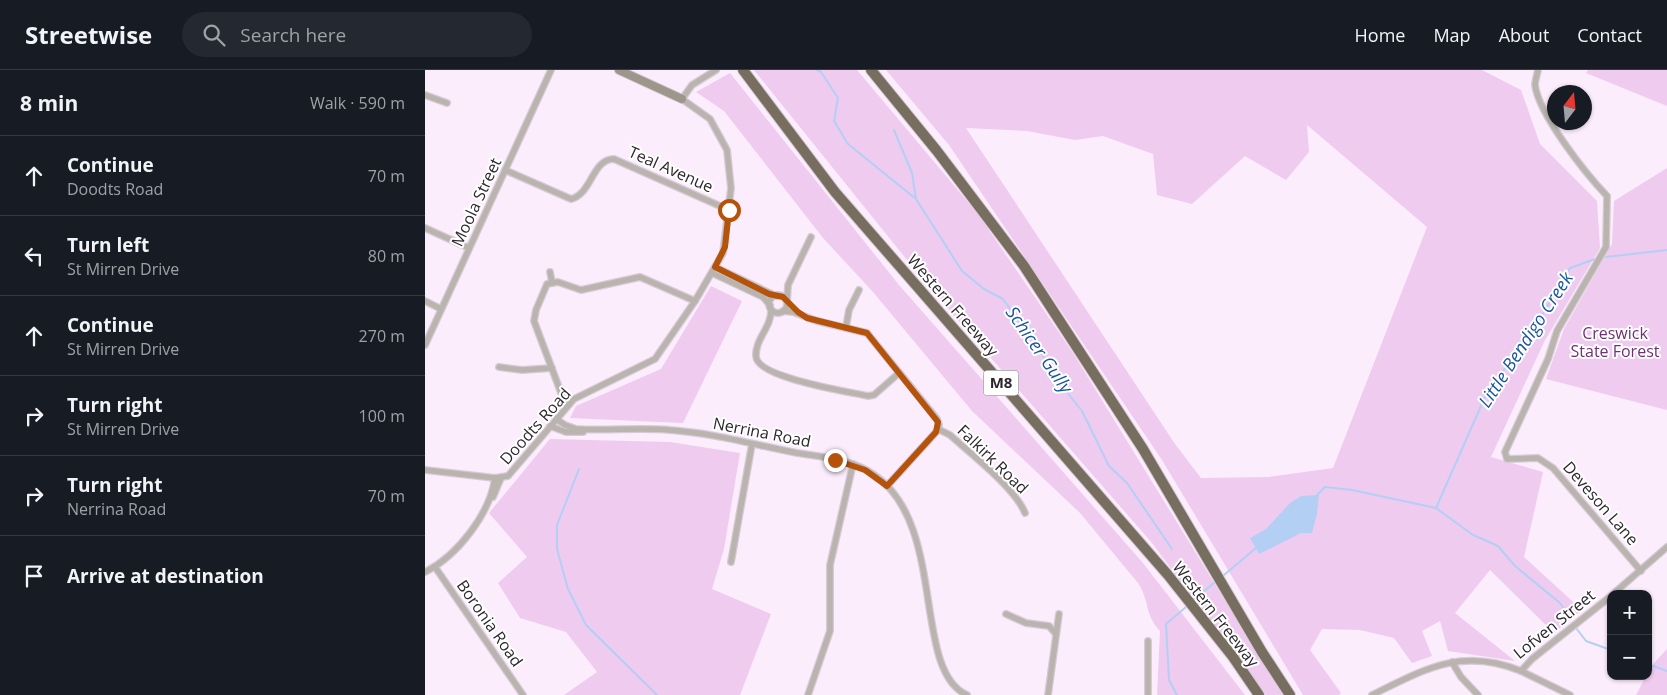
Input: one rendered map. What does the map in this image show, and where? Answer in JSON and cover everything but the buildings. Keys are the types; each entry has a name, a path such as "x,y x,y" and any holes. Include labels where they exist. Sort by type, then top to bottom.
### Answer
{"highway":[{"name":"Western Freeway","path":"743,70 835,192 1168,575 1233,657 1259,695"},
{"name":"Western Freeway","path":"871,70 937,151 1025,266 1143,449 1262,652 1291,695"}],"street":[{"name":"Moola Street","path":"425,345 551,70"},
{"path":"619,70 682,98 692,85 716,70"},
{"name":"Deveson Lane","path":"1538,70 1535,85 1544,108 1586,174 1607,196 1606,247 1557,330 1548,359 1516,433 1505,452 1507,459 1538,458 1549,465 1567,483 1641,571"},
{"path":"425,95 447,103"},
{"name":"Doodts Road","path":"425,572 435,568 455,552 488,502 497,492 498,478 513,472 566,406 581,394 626,375 655,359 714,270 725,247 731,173 723,141 706,115 682,98"},
{"path":"605,152 608,159"},
{"name":"Teal Avenue","path":"505,170 564,197 573,199 581,194 601,164 608,159 619,161 729,210"},
{"path":"425,228 469,248"},
{"path":"769,325 771,300 788,285 811,237"},
{"path":"714,270 783,297 803,316"},
{"path":"714,270 763,297 770,307 777,312 792,311 803,316 869,334 937,419 938,429 887,486"},
{"path":"550,272 552,282"},
{"path":"552,282 581,290 632,275 649,279 695,301"},
{"path":"552,282 545,287 534,319 566,406"},
{"path":"788,285 787,302 783,311 769,325 757,350 756,360 764,367 799,382 869,396 874,395 899,373"},
{"path":"846,327 849,310 859,290"},
{"path":"425,301 441,309"},
{"path":"499,367 522,370 552,368"},
{"name":"Nerrina Road","path":"556,419 571,428 670,430 752,444 855,465 873,474 887,486 904,508 917,540 921,556 935,643 943,669 954,687 967,695"},
{"name":"Nerrina Road","path":"550,426 571,432 605,430"},
{"name":"Falkirk Road","path":"938,429 950,435 1011,492 1021,502 1025,513"},
{"path":"731,562 752,444"},
{"path":"808,695 830,631 829,565 855,465"},
{"path":"425,470 498,478"},
{"name":"Lofven Street","path":"1618,590 1667,547"},
{"name":"Boronia Road","path":"435,568 523,695"},
{"name":"Lofven Street","path":"1372,695 1432,666 1452,662 1491,663 1521,671 1531,659 1607,599"},
{"path":"1006,614 1026,623 1049,626 1056,634"},
{"path":"1048,695 1059,614"},
{"path":"1148,695 1149,641"},
{"path":"1452,662 1461,677 1478,695"},
{"path":"1521,671 1570,695"}],"green space":[{"path":"754,70 857,70 978,214 1073,353 1283,695 1266,695 1152,543 924,281"},
{"path":"886,70 1482,70 1521,90 1540,144 1597,201 1600,248 1544,342 1491,457 1543,472 1524,557 1582,610 1554,633 1490,570 1455,613 1515,661 1448,651 1440,621 1422,631 1432,656 1412,663 1394,638 1360,630 1322,629 1310,650 1341,693 1339,695 1303,695 1162,460 949,145","holes":["1307,125 1427,227 1333,468 1268,477 1201,478 1175,444 966,128 1027,131 1075,140 1103,136 1153,154 1157,195 1192,204 1245,156 1286,180 1309,152"]},
{"path":"1588,70 1667,70 1667,106 1586,73"},
{"path":"730,73 899,285 1143,563 1245,695 1157,695 1160,631 1151,619 1138,583 1080,513 972,411 873,292 823,238 724,111 696,92"},
{"name":"Creswick State Forest","path":"1667,168 1667,410 1546,379 1564,329 1612,244 1614,201"},
{"path":"711,286 742,301 683,423 570,418 576,406 661,369"},
{"path":"550,439 670,442 740,453 724,549 712,589 771,614 740,695 564,695 597,672 566,632 520,618 498,583 527,557 489,513"},
{"path":"1667,649 1667,695 1636,695 1644,680 1652,680 1654,663"}],"water":[{"path":"1319,495 1312,533 1301,533 1259,554 1250,538 1266,529 1290,503 1301,496"}],"waterway":[{"path":"817,70 821,72 838,98 834,121 848,144 916,199"},
{"name":"Schicer Gully","path":"894,130 912,173 916,199 962,271 984,289 1003,299 1039,349 1058,381 1082,411 1109,466 1127,483 1172,549"},
{"name":"Little Bendigo Creek","path":"1606,257 1667,250"},
{"name":"Little Bendigo Creek","path":"1316,496 1325,487 1352,490 1436,508 1485,397 1541,317 1570,268 1595,259"},
{"path":"579,469 557,525 557,549 568,589 586,625 657,695"},
{"path":"1436,508 1473,535 1498,546 1515,566 1560,603 1571,619"},
{"name":"Little Bendigo Creek","path":"1224,575 1256,548"},
{"name":"Little Bendigo Creek","path":"1195,599 1215,582"},
{"name":"Little Bendigo Creek","path":"1177,695 1169,680 1166,624 1186,607"},
{"path":"1576,628 1586,641 1607,649"},
{"path":"1652,665 1667,671"}],"route":[{"path":"729,210 725,247 715,267 769,294 783,297 807,318 867,333 937,419 939,428 887,486 873,474 835,460"}]}
